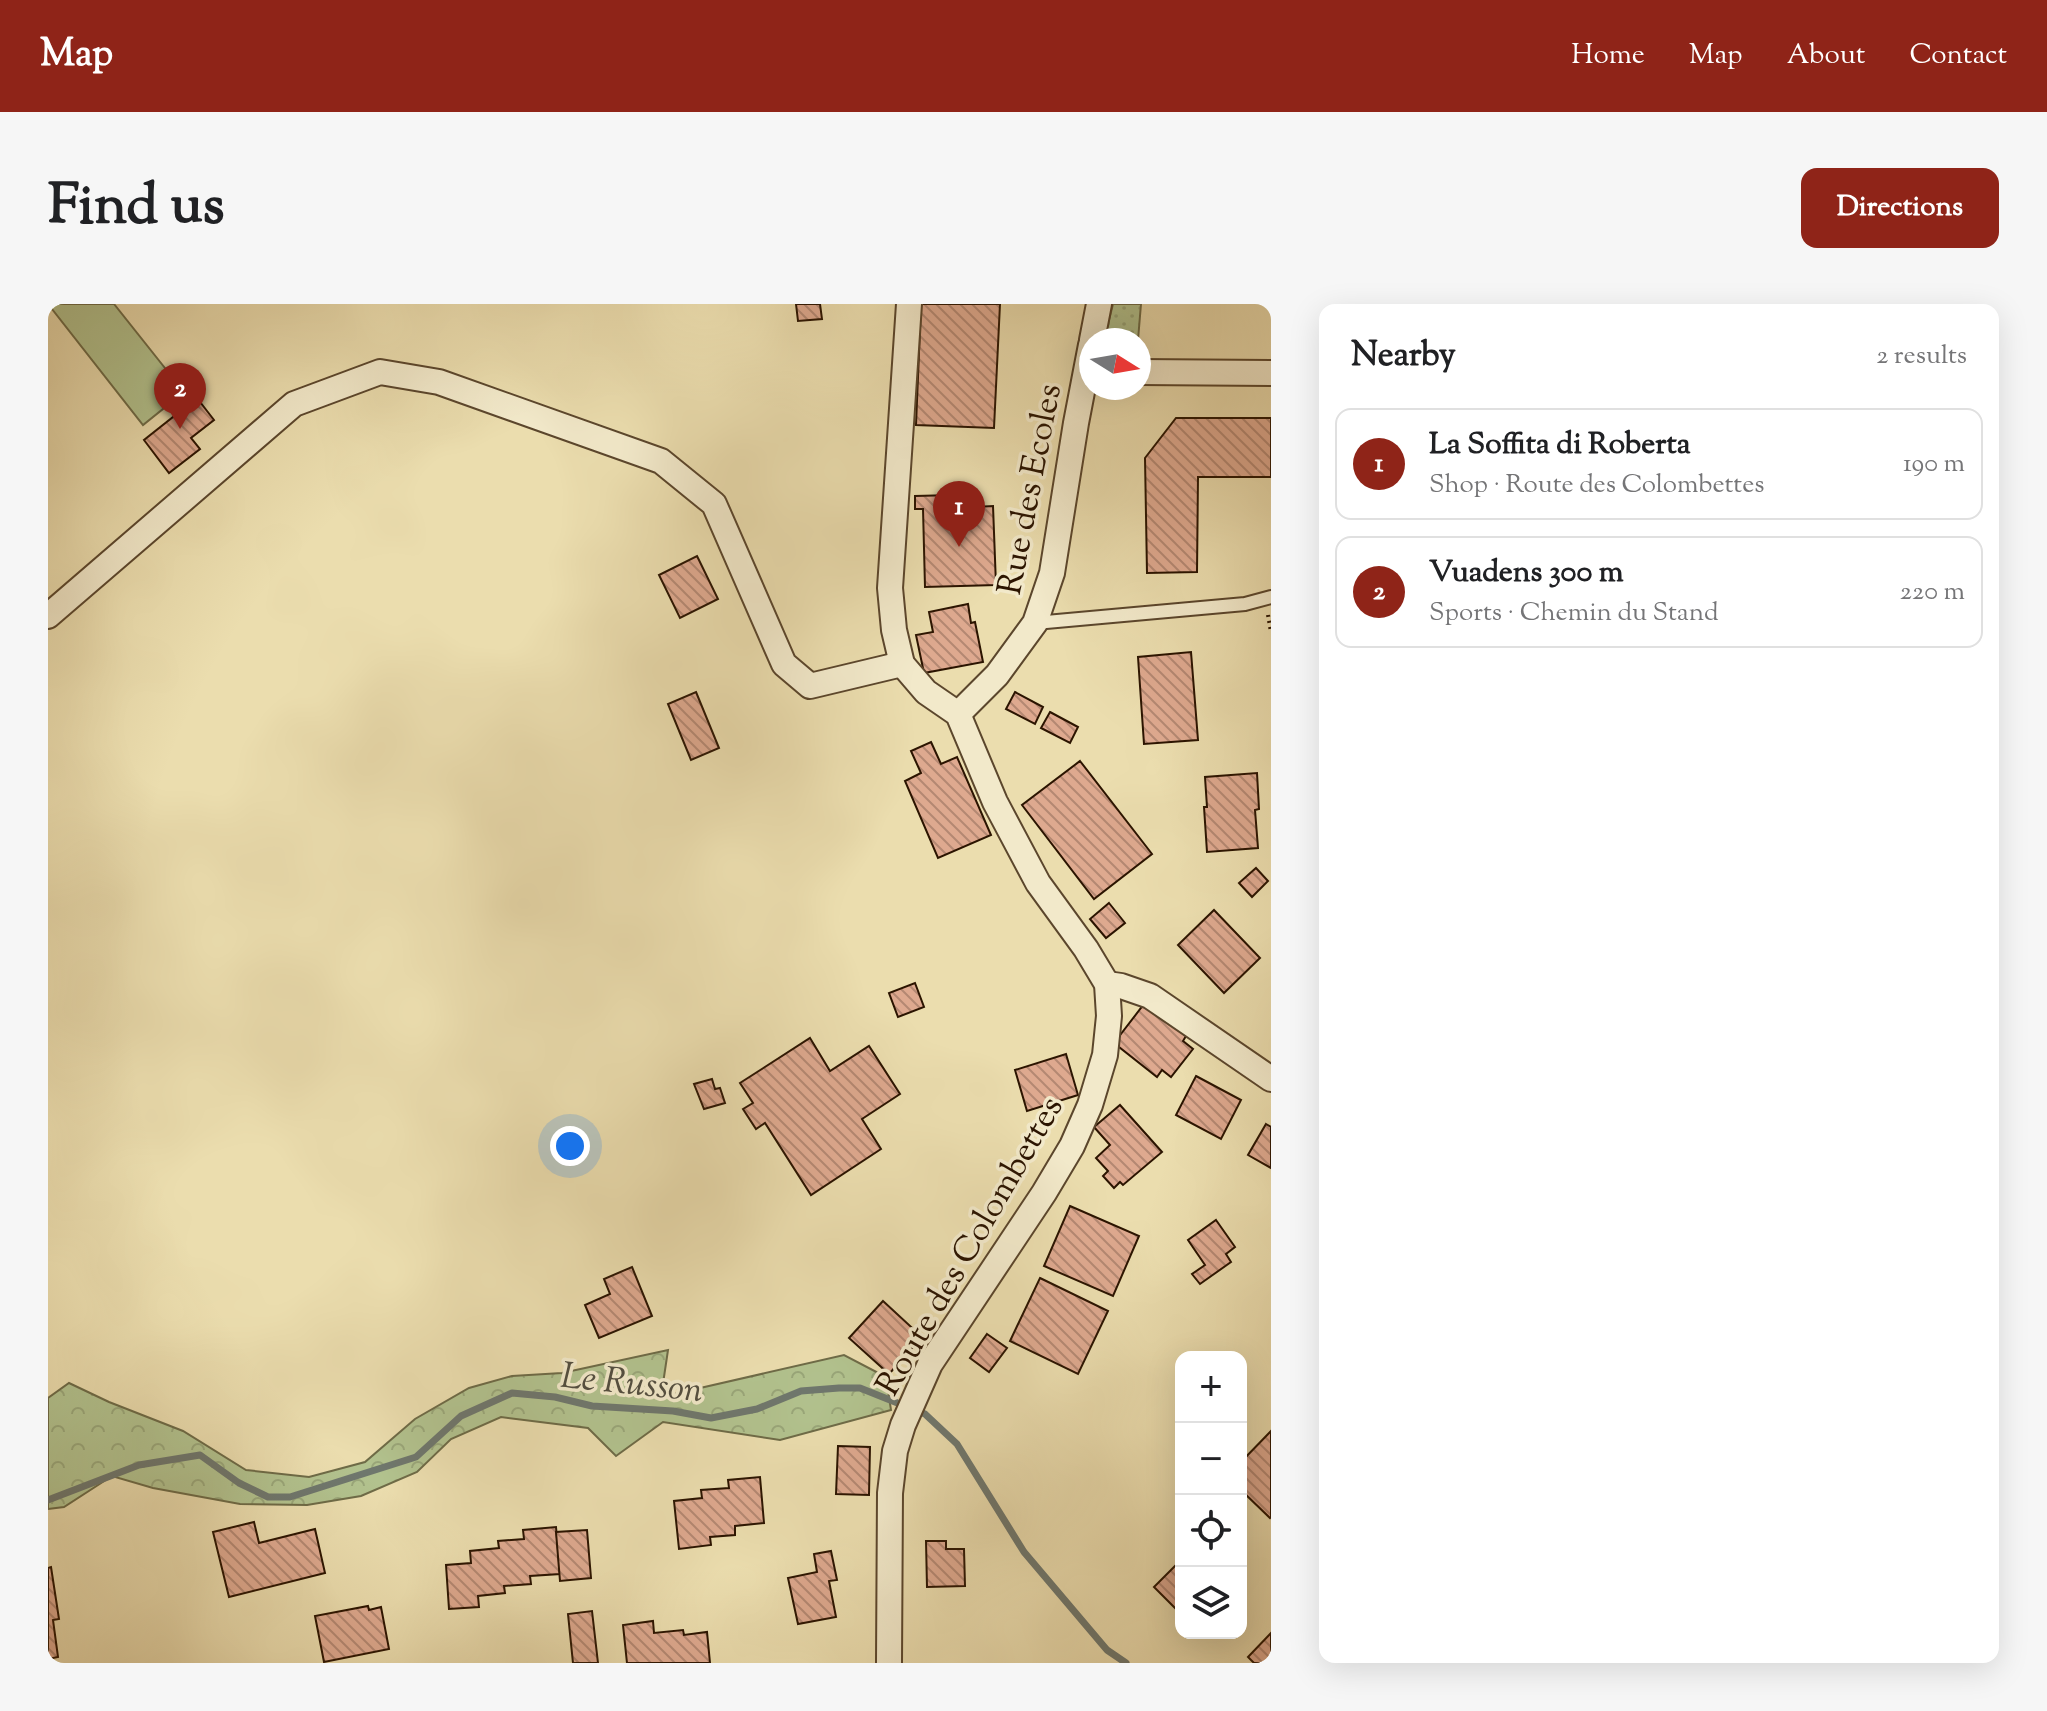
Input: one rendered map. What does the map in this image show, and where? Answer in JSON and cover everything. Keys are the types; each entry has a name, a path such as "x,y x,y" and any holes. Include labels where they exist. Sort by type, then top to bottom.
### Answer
{"street":[{"path":"909,304 890,588 894,630 902,664 926,692 958,714"},
{"name":"Rue des Ecoles","path":"1095,328 1099,304"},
{"path":"48,616 294,404 380,372 439,382 661,461 714,504 784,664 810,686 902,664"},
{"path":"1151,372 1271,373"},
{"name":"Rue des Ecoles","path":"958,714 997,675 1035,623 1052,573 1083,400"},
{"name":"Route des Colombettes","path":"889,1663 890,1493 895,1451 903,1425 916,1393 947,1336 1044,1193 1072,1146 1090,1105 1105,1055 1109,1016 1107,984 1086,949 1038,883 995,802 958,714"},
{"path":"1107,984 1150,996 1271,1079"}],"lane":[{"path":"1035,623 1245,604 1271,597"}],"green space":[{"path":"48,304 114,304 184,392 143,425"},
{"path":"1113,304 1141,304 1139,328 1107,328"},
{"path":"668,1350 661,1397 844,1355 886,1377 891,1410 780,1440 663,1422 616,1456 588,1428 501,1417 451,1439 417,1472 361,1496 307,1505 240,1504 153,1488 112,1476 64,1507 48,1509 48,1398 69,1383 183,1431 246,1470 309,1477 365,1462 415,1419 469,1388 512,1376 562,1373"}],"building":[{"path":"796,304 820,304 822,319 798,321"},
{"path":"921,304 1000,304 994,428 916,425"},
{"path":"197,398 214,420 191,438 200,449 169,473 144,440"},
{"path":"1176,418 1271,418 1271,477 1198,477 1197,572 1147,573 1145,458"},
{"path":"954,495 954,508 993,506 996,585 925,587 923,509 915,509 915,496"},
{"path":"697,556 718,599 680,618 659,575"},
{"path":"968,604 983,662 924,673 916,635 933,632 929,612"},
{"path":"1191,652 1198,740 1144,744 1138,657"},
{"path":"696,692 719,748 691,760 668,704"},
{"path":"1015,692 1043,707 1035,724 1006,709"},
{"path":"1050,712 1078,727 1070,743 1041,728"},
{"path":"931,742 941,764 957,757 991,835 938,858 905,781 921,773 911,751"},
{"path":"1080,761 1152,854 1094,899 1022,805"},
{"path":"1257,773 1259,809 1255,810 1258,848 1207,852 1205,777"},
{"path":"1256,868 1268,881 1252,897 1239,883"},
{"path":"1109,903 1125,923 1106,938 1090,919"},
{"path":"1214,910 1260,958 1224,993 1178,945"},
{"path":"915,983 924,1007 898,1017 889,993"},
{"path":"1144,1004 1186,1036 1183,1041 1193,1049 1171,1077 1162,1070 1157,1077 1114,1043"},
{"path":"810,1038 830,1071 869,1046 900,1094 862,1119 881,1149 811,1195 765,1123 756,1129 743,1109 753,1103 740,1083"},
{"path":"1066,1054 1078,1095 1027,1111 1015,1070"},
{"path":"1196,1076 1241,1100 1221,1139 1176,1115"},
{"path":"712,1079 715,1089 720,1088 725,1103 704,1109 694,1084"},
{"path":"1120,1105 1162,1152 1123,1185 1120,1182 1114,1188 1103,1176 1108,1171 1096,1158 1110,1145 1094,1127"},
{"path":"1266,1124 1271,1127 1271,1168 1248,1155"},
{"path":"1070,1206 1139,1236 1113,1296 1044,1266"},
{"path":"1216,1220 1235,1247 1226,1254 1231,1262 1200,1284 1192,1274 1205,1265 1188,1240"},
{"path":"632,1267 652,1316 599,1338 585,1305 610,1294 604,1279"},
{"path":"1040,1278 1108,1311 1078,1374 1010,1341"},
{"path":"883,1301 922,1337 889,1374 849,1338"},
{"path":"987,1334 1007,1348 989,1372 970,1358"},
{"path":"1271,1431 1270,1518 1247,1496 1247,1456"},
{"path":"838,1446 870,1447 869,1495 836,1494"},
{"path":"760,1477 764,1523 735,1526 735,1535 710,1537 711,1545 679,1549 674,1501 702,1498 701,1490 729,1488 728,1480"},
{"path":"254,1522 259,1543 315,1529 325,1573 229,1597 213,1532"},
{"path":"556,1527 560,1574 530,1576 531,1584 504,1586 505,1593 478,1596 479,1607 449,1609 446,1565 471,1563 470,1551 499,1548 498,1541 524,1539 523,1530"},
{"path":"587,1530 591,1578 560,1581 556,1532"},
{"path":"926,1541 946,1541 946,1549 964,1549 965,1586 927,1587"},
{"path":"831,1551 837,1580 829,1581 836,1617 798,1624 788,1578 817,1572 814,1554"},
{"path":"1175,1566 1175,1608 1154,1587"},
{"path":"51,1567 59,1619 53,1620 58,1657 48,1659 48,1568"},
{"path":"368,1606 369,1610 381,1607 389,1649 324,1662 315,1616"},
{"path":"592,1611 598,1663 573,1663 568,1614"},
{"path":"653,1621 654,1633 683,1630 684,1635 707,1632 710,1663 627,1663 623,1625"},
{"path":"1271,1633 1271,1663 1254,1663 1248,1657"}],"waterway":[{"name":"Le Russon","path":"48,1500 139,1465 200,1455 239,1483 268,1497 290,1497 416,1457 461,1416 512,1393 555,1397 592,1406 673,1411 711,1418 757,1409 801,1391 860,1388 925,1414 957,1444 1024,1552 1107,1650 1126,1663"}],"place":[{"name":"Vuadens 300 m","path":"180,429"},
{"name":"La Soffita di Roberta","path":"959,547"}]}
